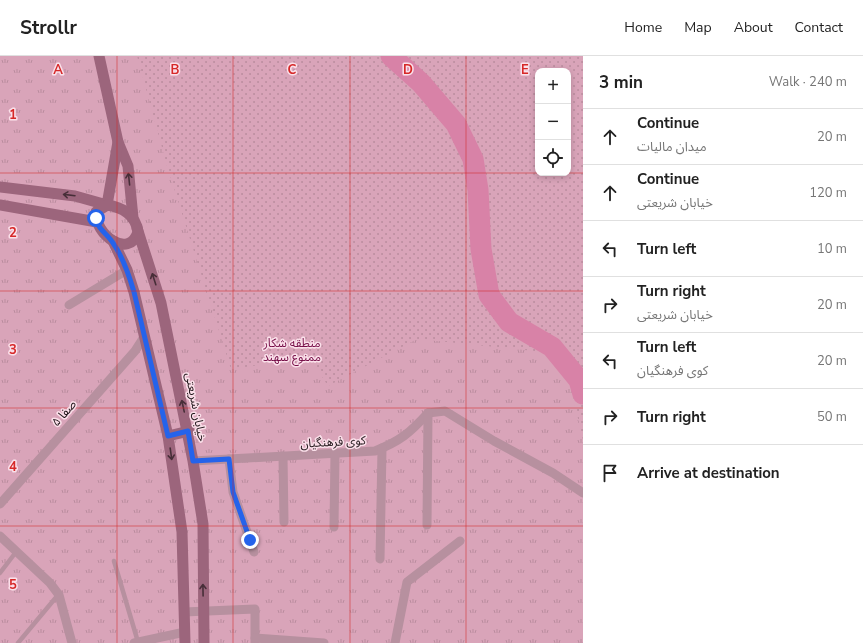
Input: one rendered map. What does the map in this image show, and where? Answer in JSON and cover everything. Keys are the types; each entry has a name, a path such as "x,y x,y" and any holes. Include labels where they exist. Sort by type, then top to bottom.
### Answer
{"main road":[{"path":"0,188 75,196 107,205 119,207 135,223 137,235 134,240 129,243 118,244 100,228 97,222 96,212 107,205 118,142 99,56"},
{"name":"خیابان شریعتی","path":"118,142 128,166 135,223 161,303 188,431 203,524 204,643"},
{"path":"32,210 35,191"},
{"path":"0,206 32,210 97,222"},
{"path":"113,241 127,270 168,436 182,532 185,637"},
{"path":"168,436 188,431"}],"street":[{"path":"68,305 127,270"},
{"name":"صفا ۵","path":"0,504 135,351 144,337"},
{"path":"427,525 428,413 445,411 494,441 553,473 583,493"},
{"name":"کوی فرهنگیان","path":"193,461 375,451 411,432 428,413"},
{"path":"380,559 382,448"},
{"path":"334,527 335,454"},
{"path":"283,456 284,522"},
{"path":"229,459 233,492 254,552"},
{"path":"0,536 50,583 59,595 72,643"},
{"path":"395,643 407,582 460,541"},
{"path":"184,612 255,609 255,640 324,643"},
{"path":"136,642 185,637"}],"lane":[{"path":"0,573 16,552"},
{"path":"114,560 136,642"},
{"path":"18,643 59,595"}],"green space":[{"name":"منطقه شکار ممنوع سهند","path":"0,56 583,56 583,643 0,643"},
{"path":"137,56 583,56 583,440 563,354 417,339 328,386 310,358 231,369 167,166"}],"waterway":[{"path":"391,56 421,83 456,124 473,159 478,190 481,249 489,295 509,322 552,347 579,380 583,394"}],"route":[{"path":"96,218 100,228 113,241 127,270 134,292 168,436 188,431 193,461 229,459 233,492 250,540"}]}
